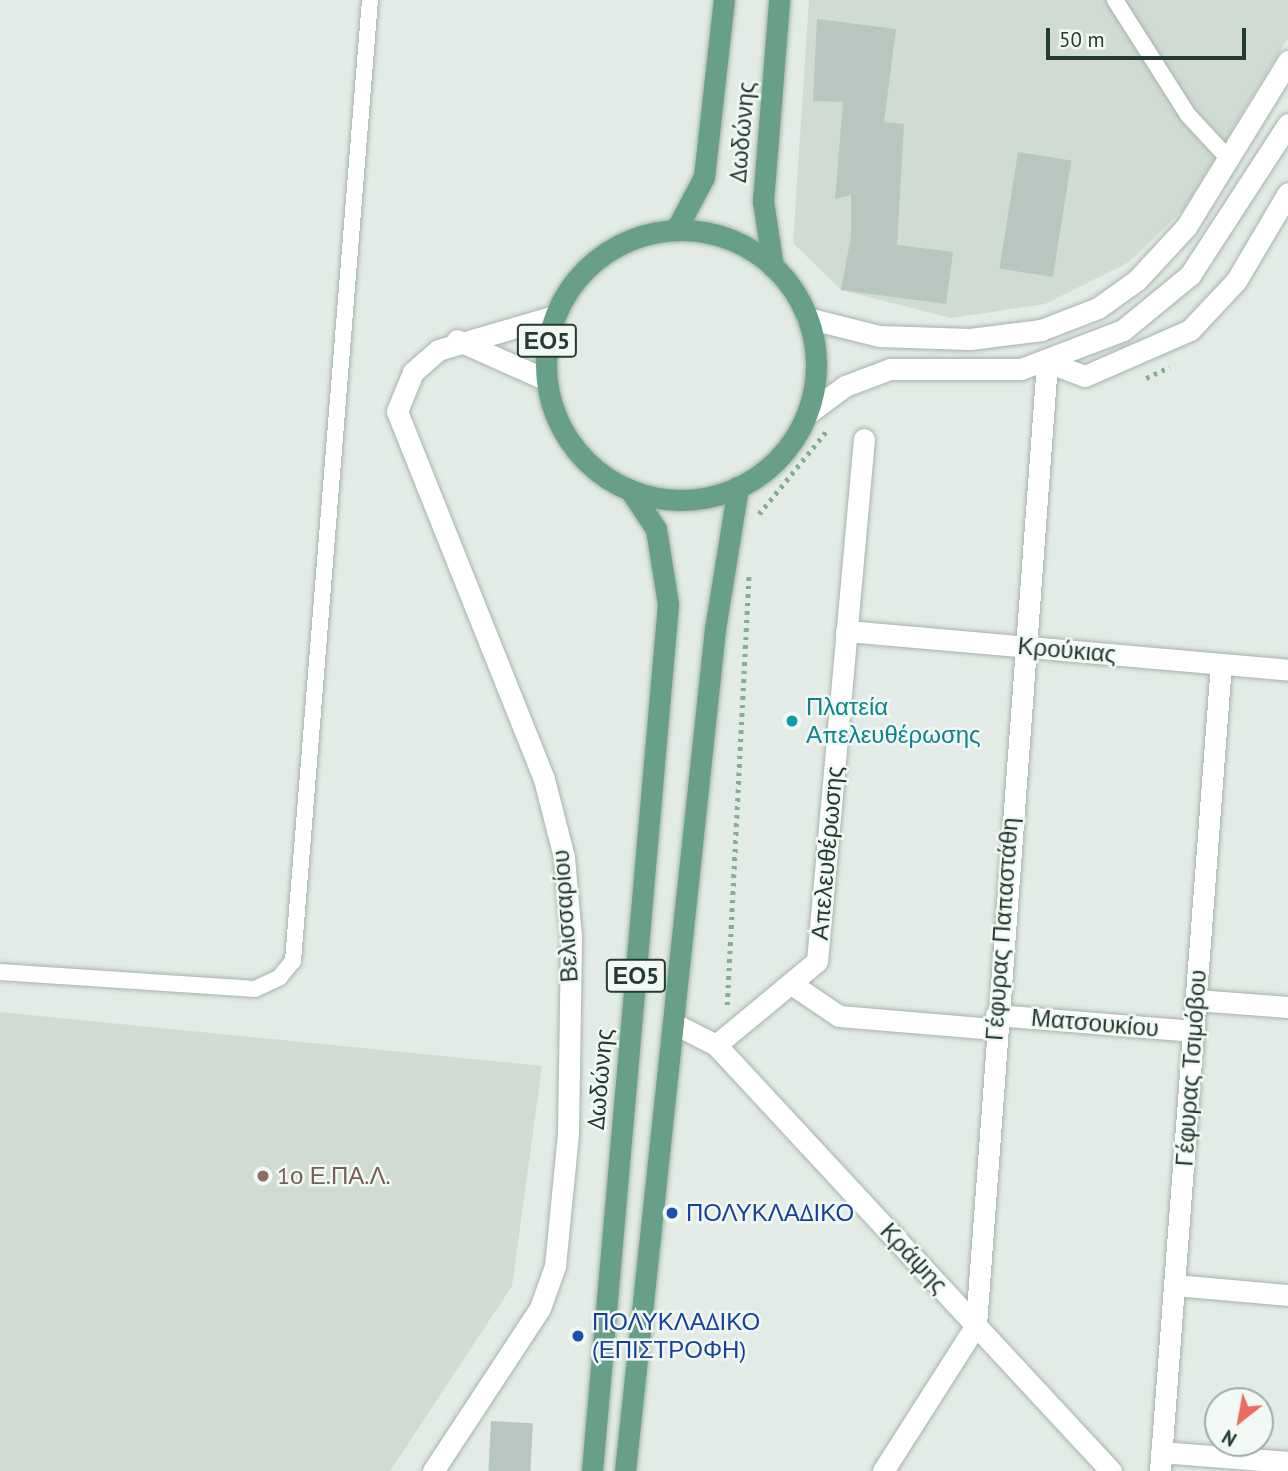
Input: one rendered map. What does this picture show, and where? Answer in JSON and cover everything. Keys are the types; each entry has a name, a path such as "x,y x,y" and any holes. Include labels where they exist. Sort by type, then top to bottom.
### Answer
{"main road":[{"name":"Δωδώνης","path":"676,230 704,177 724,0"},
{"name":"Δωδώνης","path":"773,267 728,239 676,230 650,233 603,254 582,272 554,316 547,380 569,441 607,478 630,490 682,500 738,487 778,459 807,414 816,362 807,318 773,267 762,201 779,0"},
{"name":"ΕΟ5","path":"625,1471 715,629 738,487"},
{"name":"Δωδώνης","path":"592,1471 668,604 656,528 630,490"}],"street":[{"path":"807,318 879,336 957,339 1006,337 1068,321 1121,294 1157,261 1228,158 1288,61"},
{"path":"807,414 845,386 890,369 995,372 1047,362 1123,330 1178,287 1214,244 1288,124"},
{"path":"1047,362 1085,376 1190,330 1236,281 1287,197"},
{"name":"Βελισσαρίου","path":"433,1471 550,1284 562,1215 570,1074 571,936 564,857 544,779 399,426 400,397 413,372 457,340 554,316"},
{"path":"457,340 547,380"},
{"name":"Γέφυρας Παπαστάθη","path":"883,1471 976,1325 995,1022 1047,362"},
{"name":"Απελευθέρωσης","path":"716,1045 793,985 817,958 864,439"},
{"name":"Κρούκιας","path":"846,631 1288,670"},
{"name":"Γέφυρας Τσιμόβου","path":"1160,1461 1221,664"},
{"name":"Ματσουκίου","path":"793,985 839,1016 1194,1031"},
{"path":"1196,1000 1288,1007"},
{"path":"673,1023 716,1045"},
{"name":"Κράψης","path":"716,1045 1111,1471"},
{"path":"1174,1285 1288,1295"},
{"path":"1160,1461 1288,1462"}],"lane":[{"path":"0,972 255,989 279,978 293,961 370,0"},
{"path":"1115,0 1188,115 1228,158"}],"path":[{"path":"1134,381 1177,364"},
{"path":"757,517 834,423"},
{"path":"726,1017 749,570"}],"shaded area":[{"path":"809,0 1288,0 1288,38 1184,209 1129,262 1045,304 951,318 841,290 793,243"},
{"name":"1ο Ε.ΠΑ.Λ.","path":"0,1012 542,1066 512,1286 390,1471 0,1471"}],"building":[{"path":"817,19 896,29 884,122 904,124 897,245 953,252 946,304 841,290 851,236 851,195 835,199 843,102 813,101"},
{"path":"1018,152 1071,160 1053,277 1000,269"},
{"path":"491,1421 533,1423 530,1471 488,1471"}],"place":[{"name":"Πλατεία Απελευθέρωσης","path":"792,721"},
{"name":"1ο Ε.ΠΑ.Λ.","path":"263,1176"},
{"name":"ΠΟΛΥΚΛΑΔΙΚΟ","path":"672,1213"},
{"name":"ΠΟΛΥΚΛΑΔΙΚΟ (ΕΠΙΣΤΡΟΦΗ)","path":"578,1336"}]}
